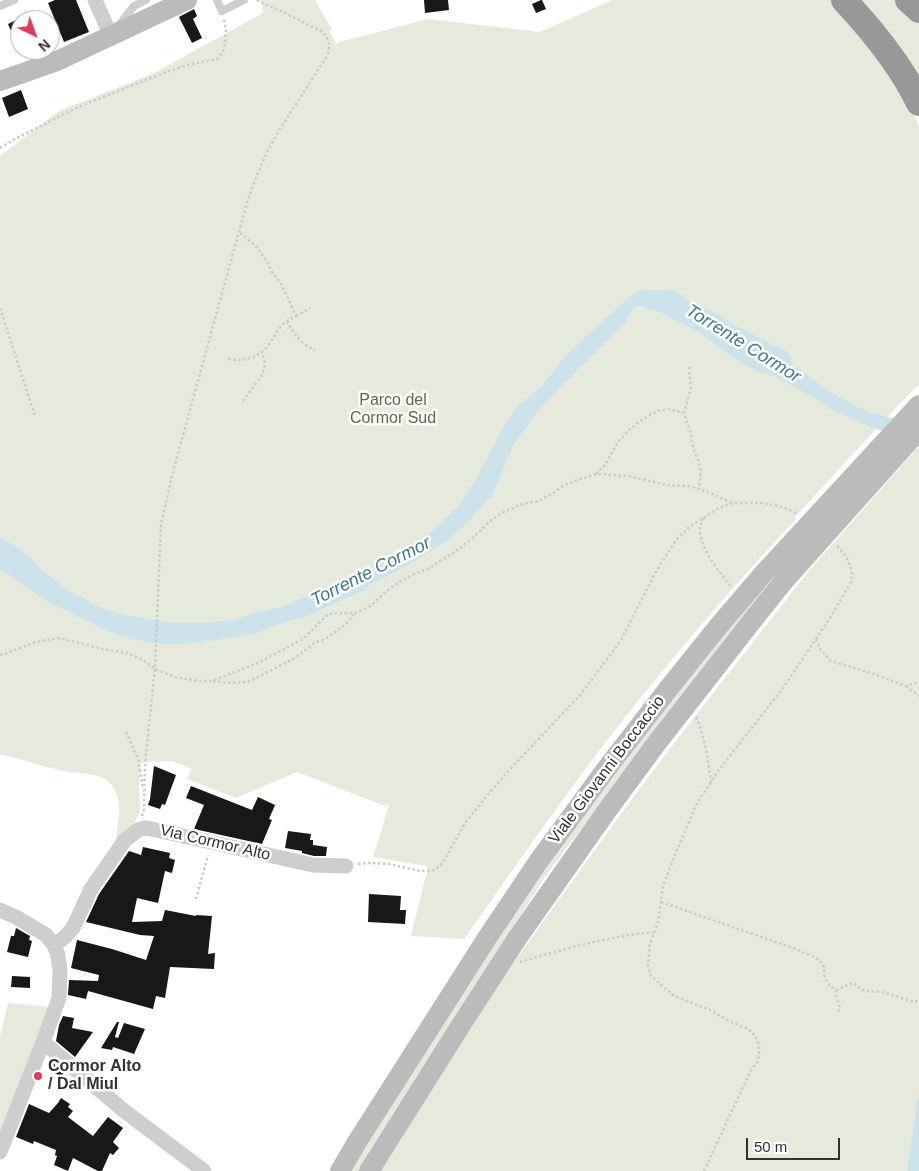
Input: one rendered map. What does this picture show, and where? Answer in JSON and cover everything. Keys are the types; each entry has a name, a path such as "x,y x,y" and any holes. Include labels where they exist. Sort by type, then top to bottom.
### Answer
{"highway":[{"path":"844,0 870,27 913,90 919,103"}],"main road":[{"path":"0,81 57,61 186,0"},
{"name":"Viale Giovanni Boccaccio","path":"340,1171 486,938 538,862 607,768 717,628 785,550 919,405"},
{"name":"Viale Giovanni Boccaccio","path":"369,1171 498,968 556,881 606,812 759,612 919,430"}],"street":[{"path":"95,0 111,36"},
{"name":"Via Cormor Alto","path":"54,945 73,928 91,889 125,840 138,830 145,828 313,865 346,866"},
{"path":"0,910 46,935 54,945 58,955 60,970 58,998 0,1152"},
{"path":"43,1042 123,1110 204,1171"}],"lane":[{"path":"0,6 14,0"},
{"path":"111,36 134,6 146,0"},
{"path":"217,0 222,10 244,0"}],"path":[{"path":"138,830 144,810 145,764 155,668 161,524 174,468 255,178 266,153 329,50 329,43 323,32 256,0"},
{"path":"0,148 78,107 160,74 188,65 217,59 223,52 226,30"},
{"path":"239,232 256,246 266,260 273,274 280,282 296,316"},
{"path":"0,308 36,416"},
{"path":"228,359 238,361 257,357 286,322 310,308"},
{"path":"286,322 304,344 315,350"},
{"path":"243,400 262,375 264,365 262,352"},
{"path":"689,366 691,388 684,413 692,434 694,451 701,471 699,489"},
{"path":"596,474 605,465 618,442 643,419 658,410 669,409 684,413"},
{"path":"212,681 258,663 288,648 303,639 327,615 355,613 369,607 387,590 416,573 428,569 475,536 490,521 504,512 522,504 539,500 580,478 596,474 628,476 667,484 689,486 732,503 774,505 788,509 798,515"},
{"path":"346,866 369,863 389,864 420,871 429,871 435,870 441,865 465,823 485,798 580,694 621,640 654,574 676,540 689,526 704,516 732,503"},
{"path":"704,516 700,528 701,540 710,558 742,600"},
{"path":"704,1171 750,1072 758,1061 759,1044 753,1033 746,1028 730,1022 710,1010 674,996 651,976 648,966 650,943 658,923 663,886 696,805 718,771 783,688 830,618 851,582 852,572 850,565"},
{"path":"0,655 36,642 59,638 127,653 145,660 155,668 175,677 231,683 248,682 295,658 316,642 324,640 346,624 355,613"},
{"path":"816,639 820,648 831,661 906,686 919,696"},
{"path":"906,686 919,682"},
{"path":"689,702 700,726 711,782"},
{"path":"126,732 138,759 144,794"},
{"path":"196,899 211,842"},
{"path":"661,902 815,957 821,962 827,983 836,990 842,989 847,984 854,983 865,991 882,992 914,1002 919,1000"},
{"path":"498,968 551,953 633,934 655,932"},
{"path":"836,990 840,1008 838,1012"}],"green space":[{"name":"Parco del Cormor Sud","path":"261,0 315,0 333,31 329,30 336,44 428,19 540,32 612,0 834,0 905,92 919,127 919,384 886,416 794,518 796,519 715,608 663,670 589,764 464,939 411,936 427,875 427,866 373,857 389,805 386,804 385,806 297,772 236,798 187,779 192,769 172,761 153,761 141,763 139,780 140,812 131,829 117,846 119,805 115,792 108,781 93,775 63,771 0,754 0,156 59,111 152,74 263,13"},
{"path":"855,0 896,0 919,20 919,92"},
{"path":"919,446 919,1171 380,1171 506,973 626,807 808,572"},
{"path":"776,574 547,874 369,1152 359,1171 350,1171 541,870 724,632"},
{"path":"8,1003 49,1007 0,1141 0,1036"}],"water":[{"name":"Torrente Cormor","path":"641,291 674,291 734,325 785,350 790,355 793,367 857,407 919,425 919,445 834,411 813,397 774,376 760,372 737,360 697,331 656,310 640,306 634,307 625,323 537,412 512,448 491,496 464,526 448,540 410,564 371,584 362,591 307,616 256,633 237,637 183,644 142,641 102,628 50,603 0,569 0,537 17,547 66,589 102,608 124,615 174,623 207,623 234,620 282,607 353,576 402,550 432,531 460,504 475,481 504,426 518,406 541,387 567,354 633,294"},
{"path":"919,1093 919,1171 907,1171 917,1102"}],"building":[{"path":"55,0 76,0 89,32 64,42 60,32 60,10 51,10 48,3"},
{"path":"424,0 448,0 449,10 425,13"},
{"path":"542,0 546,9 536,13 532,4"},
{"path":"194,9 197,16 193,19 202,38 192,43 179,17"},
{"path":"21,90 28,109 9,117 2,98"},
{"path":"154,766 176,775 165,805 162,804 160,809 148,805"},
{"path":"191,786 252,810 258,797 275,805 269,819 272,820 262,844 194,829 204,805 186,798"},
{"path":"288,831 311,834 310,840 313,840 313,845 327,847 326,856 314,856 302,853 302,851 285,848"},
{"path":"143,847 170,853 169,858 175,860 172,873 165,871 158,903 137,898 132,922 162,921 165,910 196,916 212,916 208,954 215,953 214,969 170,967 165,998 156,996 153,1009 88,991 86,999 68,995 69,980 98,981 99,975 71,968 77,940 146,960 154,936 140,935 86,922 99,894 129,851 141,855"},
{"path":"369,894 401,896 400,910 406,910 405,924 368,922"},
{"path":"16,928 30,936 29,940 32,941 28,957 7,952 11,936 14,936"},
{"path":"12,976 30,977 30,988 11,987"},
{"path":"63,1016 74,1018 72,1028 93,1032 75,1057 56,1041"},
{"path":"117,1022 119,1022 115,1037 118,1038 124,1023 145,1029 134,1054 113,1047 112,1050 101,1048"},
{"path":"53,1063 64,1072 61,1077 50,1070 54,1065"},
{"path":"61,1098 70,1104 68,1107 73,1111 68,1117 93,1136 108,1117 123,1128 113,1142 119,1148 113,1155 110,1153 102,1171 98,1171 73,1158 68,1171 54,1165 57,1156 55,1155 56,1150 34,1141 33,1144 16,1137 29,1104 49,1113"}],"place":[{"name":"Cormor Alto / Dal Miul","path":"38,1076"}]}
